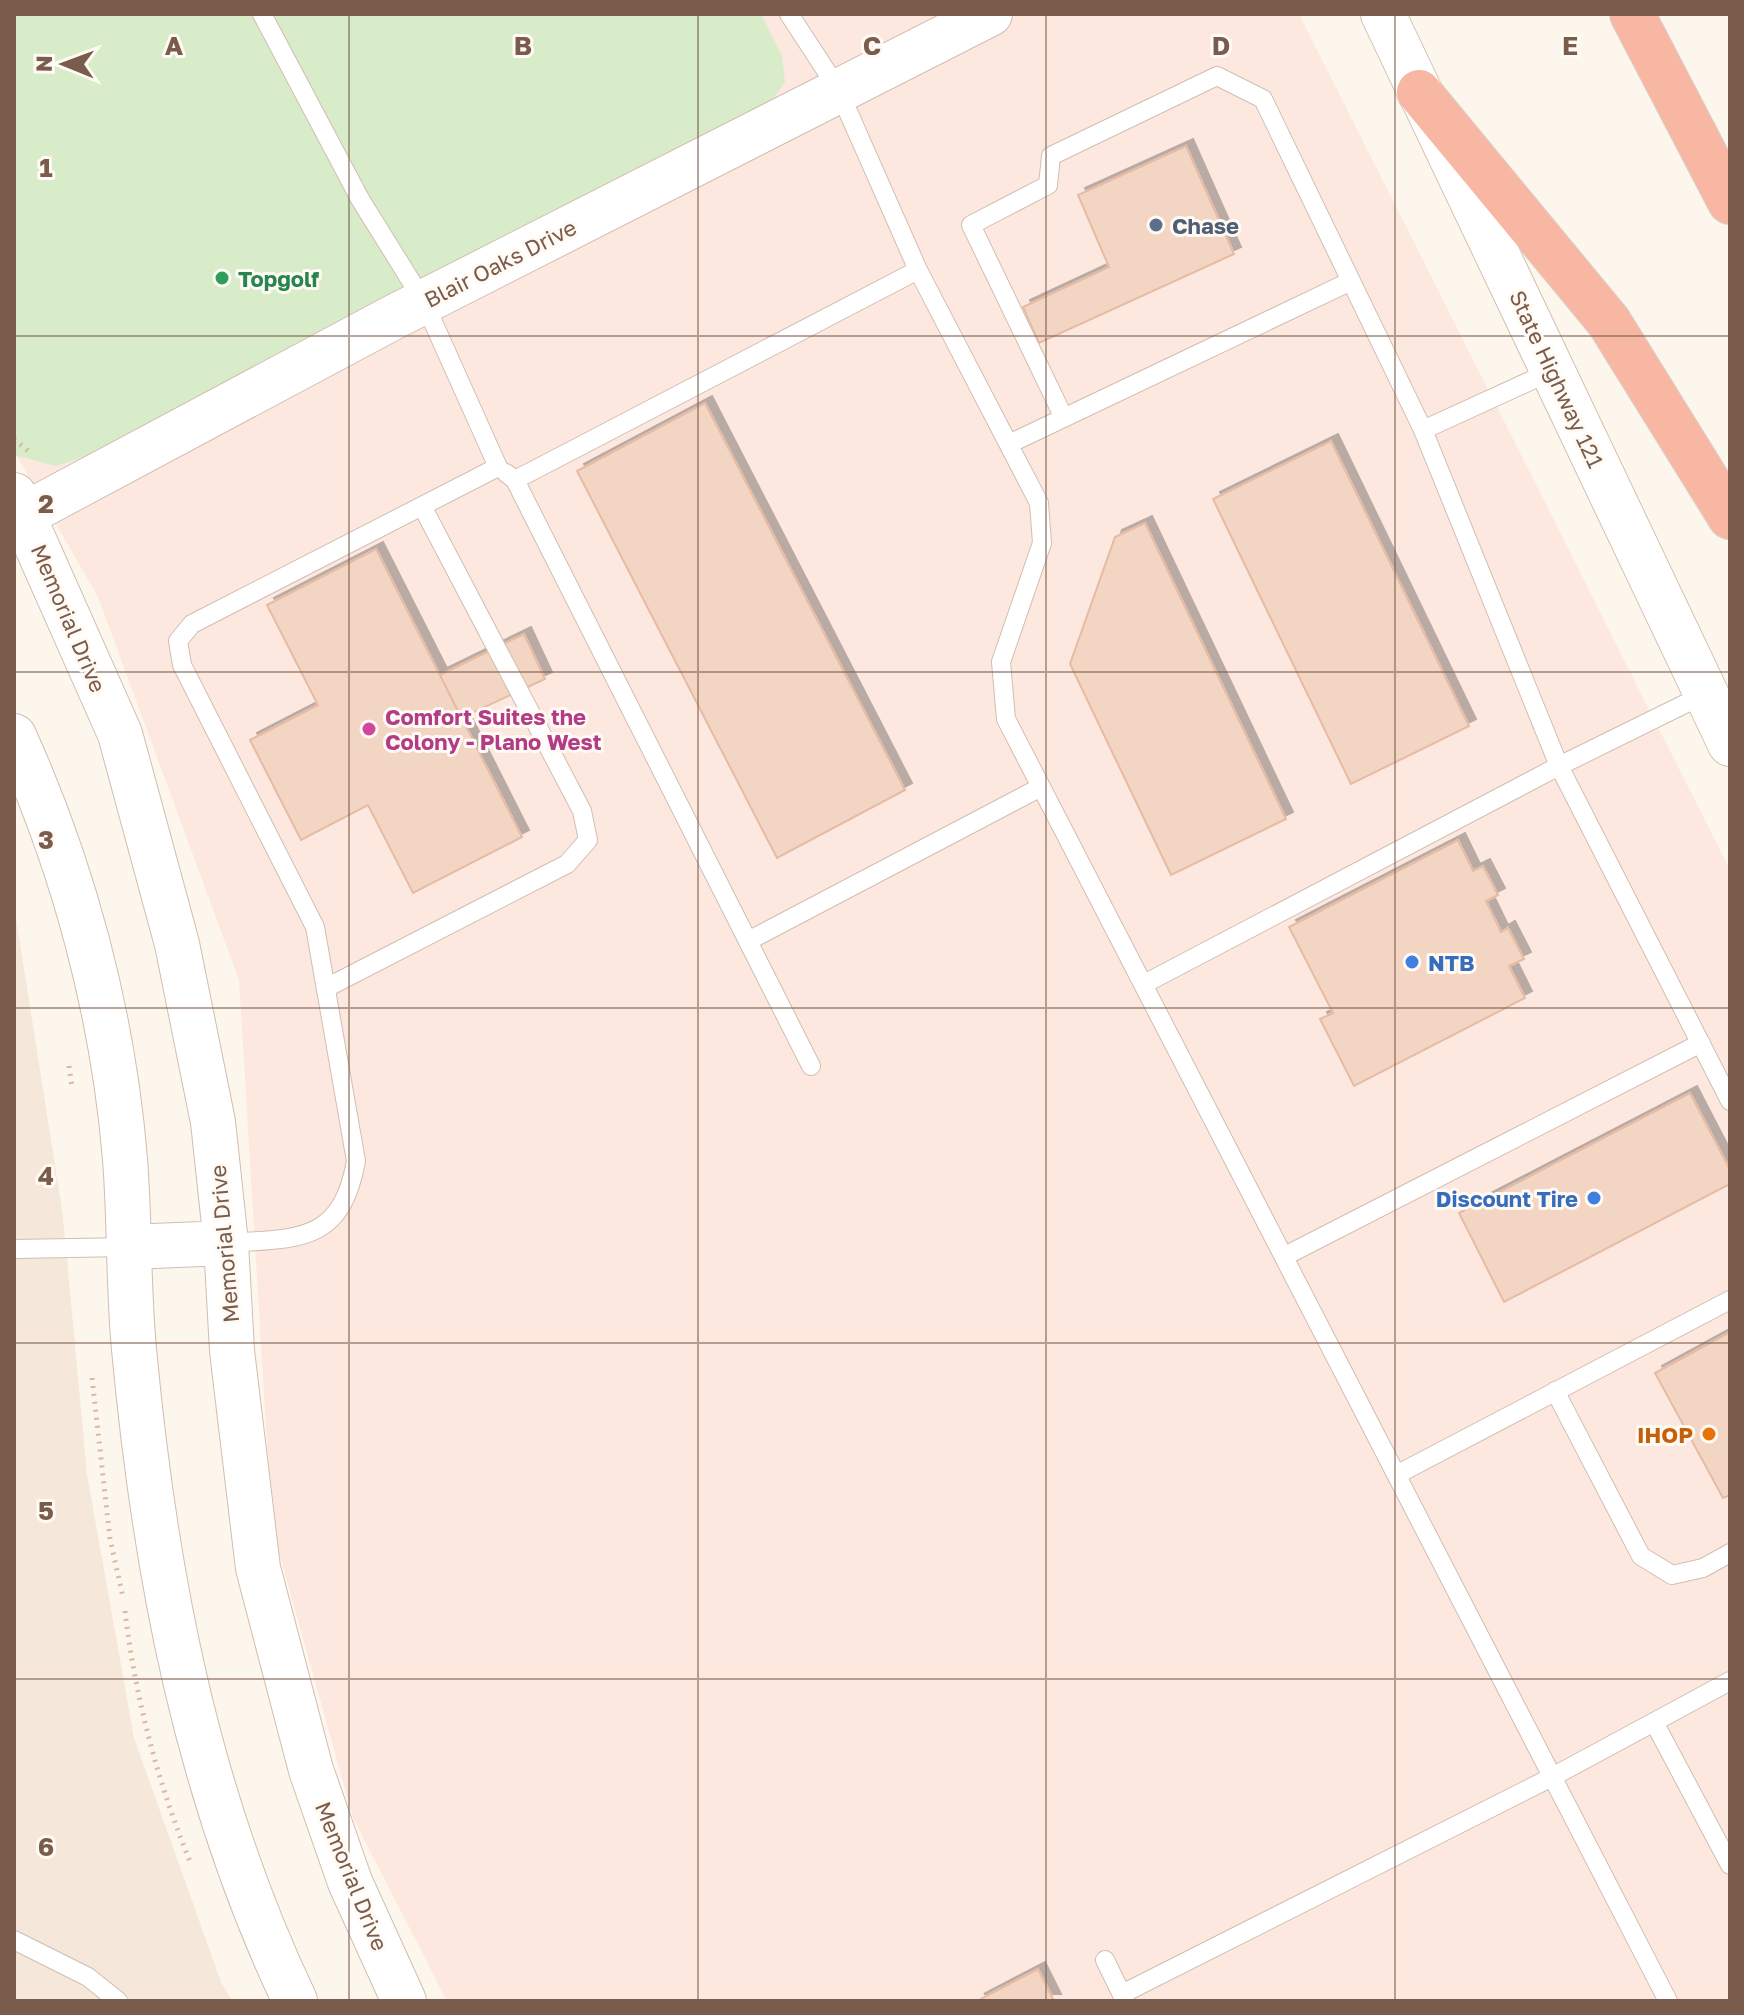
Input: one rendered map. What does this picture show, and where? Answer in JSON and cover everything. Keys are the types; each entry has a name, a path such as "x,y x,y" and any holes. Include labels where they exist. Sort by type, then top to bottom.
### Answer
{"highway":[{"path":"1632,14 1730,202"},
{"path":"1419,92 1609,322 1730,517"}],"street":[{"name":"Blair Oaks Drive","path":"17,510 990,14"},
{"name":"State Highway 121","path":"1383,14 1730,744"},
{"name":"Memorial Drive","path":"17,510 120,734 177,944 201,1050 226,1243 234,1365 250,1511 262,1582 311,1770 350,1882 404,2001"},
{"path":"14,736 63,859 90,959 115,1076 134,1348 152,1496 192,1721 259,1923 295,2001"},
{"path":"129,1247 226,1243"}],"lane":[{"path":"262,14 360,199 424,302 498,467 515,480 811,1066"},
{"path":"789,14 838,89 918,270 1011,443 1039,503 1042,543 1001,662 1006,719 1668,2001"},
{"path":"1064,418 971,225 1048,185 1051,156 1203,82 1217,76 1263,99 1423,430 1559,766 1730,1101"},
{"path":"515,480 918,270"},
{"path":"1011,443 1349,282"},
{"path":"1423,430 1554,370"},
{"path":"226,1243 298,1237 333,1220 350,1192 356,1161 315,927 182,665 178,641 192,624 498,467"},
{"path":"326,988 567,864 588,840 582,811 422,506"},
{"path":"1144,984 1559,766 1705,694"},
{"path":"748,941 1041,787"},
{"path":"1285,1256 1701,1043"},
{"path":"14,1249 129,1247"},
{"path":"1398,1474 1730,1300"},
{"path":"1555,1391 1641,1556 1672,1575 1703,1568 1730,1553"},
{"path":"1105,1960 1124,1998 1554,1776 1730,1681"},
{"path":"1654,1722 1730,1865"},
{"path":"14,1940 88,1977 118,2001"}],"path":[{"path":"14,439 28,451"}],"shaded area":[{"path":"14,14 1299,14 1730,870 1730,2001 447,2001 353,1818 272,1527 239,980 98,597 14,451"},
{"path":"14,905 63,1216 87,1474 134,1738 221,1982 232,2001 14,2001"}],"green space":[{"name":"Topgolf","path":"14,14 761,14 782,56 785,82 772,101 87,456 56,466 14,455"}],"building":[{"name":"Chase","path":"1186,146 1234,254 1039,343 1023,307 1109,267 1078,195"},
{"path":"705,403 905,790 777,858 577,471"},
{"path":"1331,441 1469,726 1351,784 1213,499"},
{"path":"1145,523 1286,819 1171,875 1070,664 1115,537"},
{"name":"Comfort Suites the Colony - Plano West","path":"376,549 522,837 413,893 368,805 301,840 250,740 318,705 267,605"},
{"path":"524,634 545,679 461,718 440,675"},
{"name":"NTB","path":"1458,840 1473,871 1483,866 1498,895 1486,901 1501,932 1508,928 1524,959 1509,966 1525,998 1354,1086 1320,1019 1333,1013 1289,927"},
{"name":"Discount Tire","path":"1690,1093 1730,1170 1730,1184 1504,1302 1459,1213"},
{"name":"IHOP","path":"1730,1332 1730,1495 1723,1498 1655,1373"},
{"path":"1038,1969 1054,2001 977,2001"}],"place":[{"name":"Chase","path":"1156,225"},
{"name":"Topgolf","path":"222,278"},
{"name":"Comfort Suites the Colony - Plano West","path":"369,729"},
{"name":"NTB","path":"1412,962"},
{"name":"Discount Tire","path":"1594,1198"},
{"name":"IHOP","path":"1709,1434"}]}
